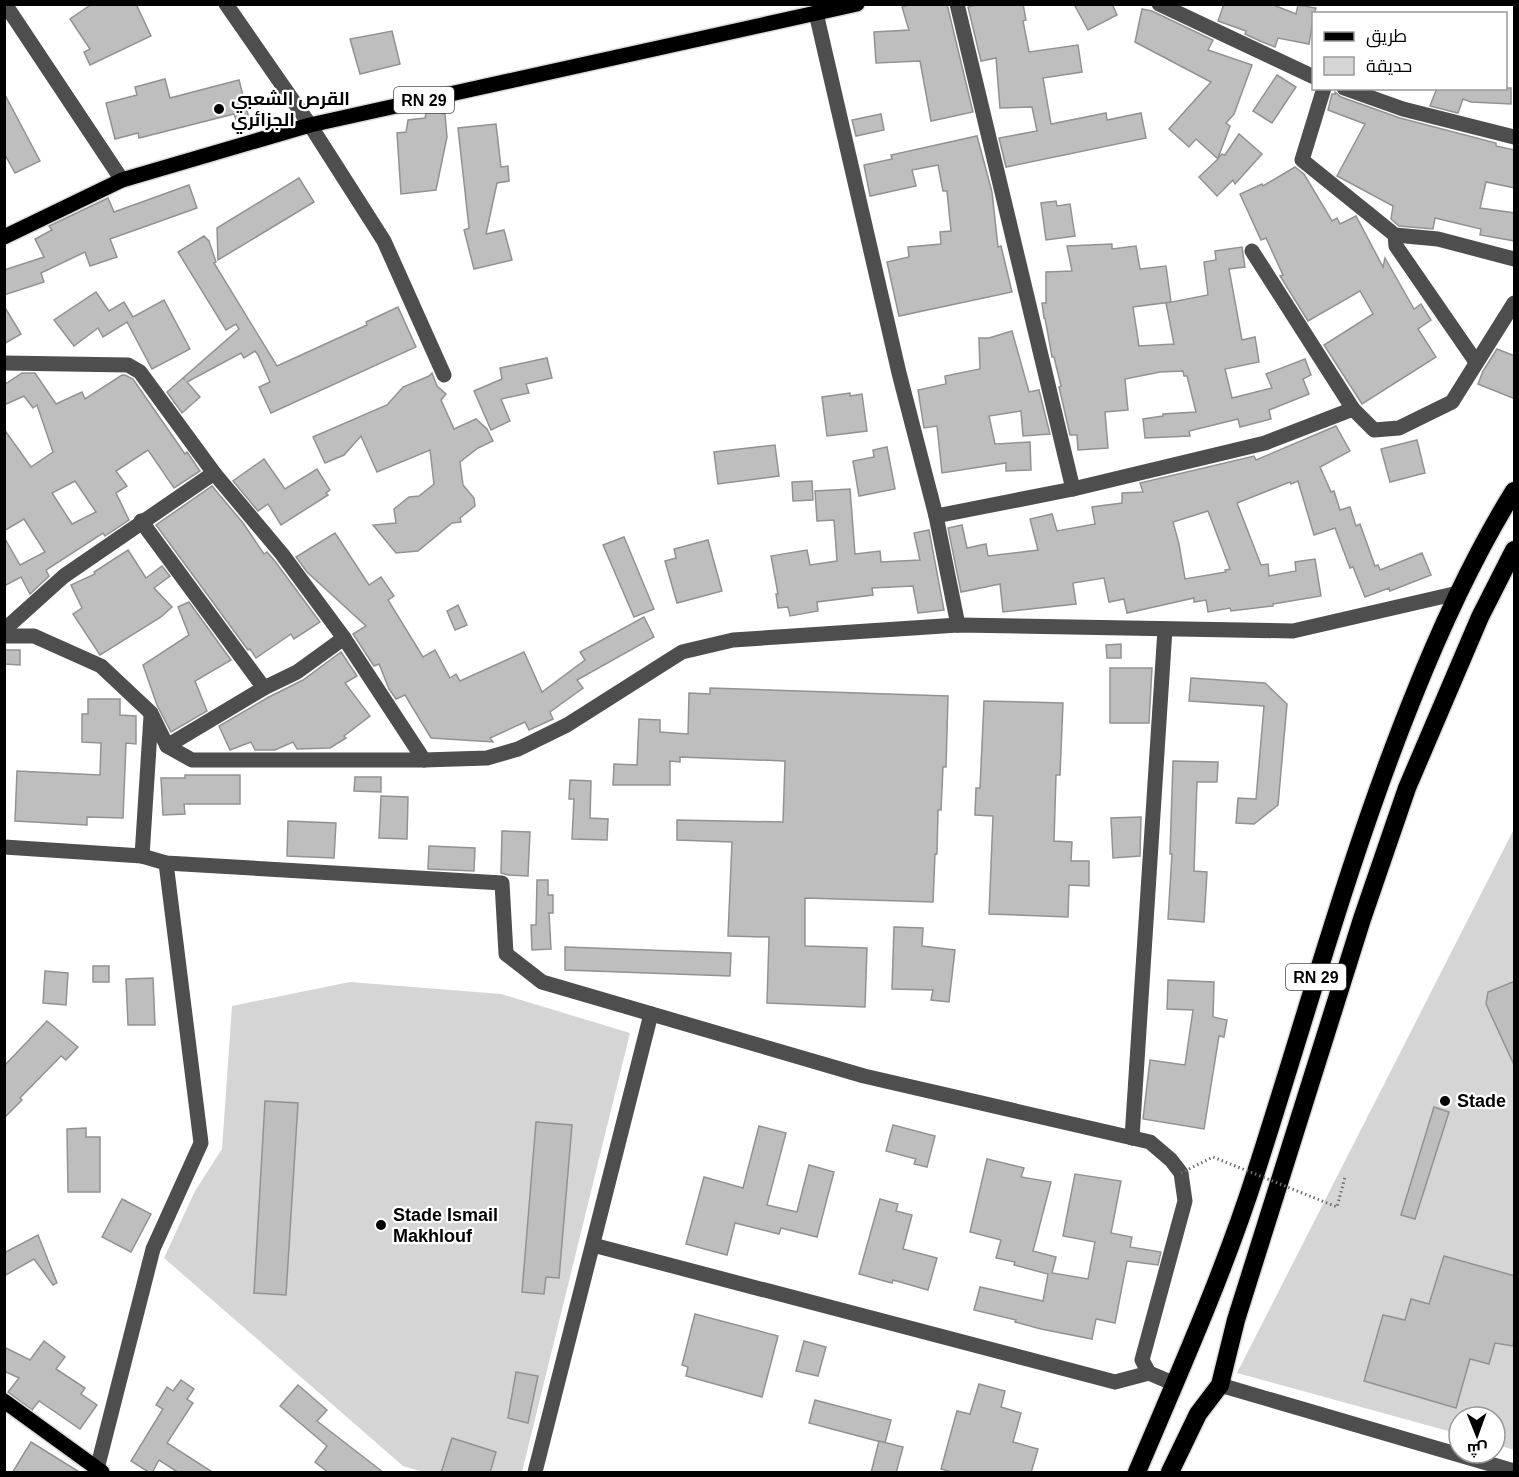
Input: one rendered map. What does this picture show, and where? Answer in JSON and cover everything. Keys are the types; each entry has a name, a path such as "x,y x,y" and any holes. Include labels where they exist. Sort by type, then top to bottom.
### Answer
{"highway":[{"name":"RN 29","path":"1137,1473 1201,1323 1255,1174 1339,900 1384,769 1458,593 1496,520 1515,491"},
{"name":"RN 29","path":"1170,1473 1198,1414 1220,1385 1236,1320 1362,919 1407,788 1480,617 1515,550"}],"main road":[{"name":"RN 29","path":"4,237 122,180 310,125 857,4"},
{"path":"4,1401 100,1471"}],"street":[{"path":"226,4 310,125 384,241 444,375"},
{"path":"957,4 1073,489"},
{"path":"1159,4 1312,76"},
{"path":"8,6 122,180"},
{"path":"816,13 899,373 936,516 958,625"},
{"path":"1323,90 1302,160 1395,235 1438,239 1515,260"},
{"path":"1350,90 1403,109 1515,137"},
{"path":"1395,235 1396,246 1476,362"},
{"path":"1252,251 1353,409 1374,430 1399,428 1452,402 1515,303"},
{"path":"4,363 128,365 140,372 214,473 282,554 344,638 424,760"},
{"path":"936,516 1073,489 1265,443 1353,409"},
{"path":"4,630 64,576 214,473"},
{"path":"141,521 264,688"},
{"path":"4,636 34,636 101,666 151,712 167,746 192,759 424,760 487,758 518,749 567,725 682,652 734,640 958,625 1293,632 1458,593"},
{"path":"1132,1138 1165,629"},
{"path":"167,746 264,688 297,672 344,638"},
{"path":"142,855 151,712"},
{"path":"4,847 142,855 166,863 502,884 506,954 542,982 864,1076 1150,1142 1171,1160 1181,1173 1185,1202 1142,1360 1149,1373"},
{"path":"100,1471 153,1250 201,1143 166,863"},
{"path":"535,1473 651,1014"},
{"path":"593,1245 1115,1382 1149,1373 1175,1384"},
{"path":"1220,1385 1515,1471"}],"path":[{"path":"1181,1173 1214,1157 1337,1207 1345,1177"}],"green space":[{"name":"Stade","path":"1514,829 1514,1450 1507,1448 1507,1405 1447,1405 1447,1431 1237,1373"},
{"name":"Stade Ismail Makhlouf","path":"350,982 501,994 630,1033 522,1472 423,1472 403,1466 164,1258 195,1191 222,1149 232,1006"}],"building":[{"path":"92,4 136,4 151,36 90,65 84,52 90,49 70,19"},
{"path":"912,4 947,4 973,112 931,121 920,61 876,63 874,32 909,30 902,7"},
{"path":"981,4 1023,4 1026,20 1023,21 1029,52 1078,45 1082,72 1043,78 1051,124 1106,113 1107,120 1141,113 1146,138 1006,167 999,138 1037,131 1032,107 1000,108 996,58 981,61 968,7"},
{"path":"1074,4 1112,4 1117,15 1088,30"},
{"path":"1224,4 1271,4 1296,14 1298,5 1316,8 1315,12 1312,12 1309,44 1278,38 1275,47 1245,34 1246,31 1218,21"},
{"path":"1142,9 1152,11 1213,40 1208,50 1252,65 1234,114 1226,123 1230,126 1218,158 1222,154 1225,155 1239,134 1262,154 1235,184 1233,180 1217,196 1199,177 1218,159 1196,139 1189,147 1169,129 1211,82 1135,42"},
{"path":"392,31 400,64 360,74 350,39"},
{"path":"1277,75 1296,87 1272,123 1253,111"},
{"path":"165,79 170,98 239,80 249,118 237,122 234,114 139,138 138,133 115,139 106,103 137,95 135,87"},
{"path":"1511,88 1511,104 1471,102 1463,99 1458,113 1430,106 1436,90 1507,90"},
{"path":"1335,92 1341,97 1400,118 1515,150 1515,188 1486,182 1480,208 1515,213 1515,241 1480,235 1481,229 1435,218 1433,229 1399,226 1391,219 1393,206 1337,176 1365,124 1328,110 1332,94"},
{"path":"4,93 40,161 15,173 4,153"},
{"path":"427,110 445,114 447,137 436,190 401,194 397,133 406,132 408,120 425,118"},
{"path":"881,114 884,130 856,136 852,120"},
{"path":"496,124 501,167 508,166 509,181 497,183 486,234 504,230 512,260 474,269 464,230 469,228 458,128"},
{"path":"977,136 992,192 998,247 1001,246 1012,292 899,316 887,262 909,257 908,247 941,244 940,232 951,231 947,191 943,191 938,165 912,170 916,186 870,196 864,165 892,159 891,155"},
{"path":"1295,167 1304,174 1332,221 1337,218 1340,224 1356,216 1383,267 1385,258 1414,309 1421,304 1431,320 1418,329 1436,357 1362,404 1324,345 1373,314 1360,291 1308,321 1280,276 1283,275 1266,238 1261,240 1240,194 1262,184 1263,186"},
{"path":"299,178 314,202 218,260 217,228"},
{"path":"189,185 197,208 110,239 117,257 90,266 85,252 41,273 44,282 4,295 4,270 44,257 35,239 52,230 49,226 108,198 114,212"},
{"path":"1056,201 1057,206 1070,204 1075,236 1046,240 1041,203"},
{"path":"204,236 209,241 216,262 214,263 277,366 367,325 366,322 398,307 416,347 271,413 259,387 270,382 258,355 255,351 244,358 241,353 187,382 200,397 182,413 167,392 239,329 236,324 226,330 178,252"},
{"path":"1112,244 1112,249 1136,246 1140,269 1166,266 1171,302 1133,307 1139,346 1174,344 1166,303 1208,295 1204,262 1216,260 1215,251 1242,247 1245,267 1229,269 1242,340 1255,337 1259,362 1225,369 1232,398 1272,388 1266,374 1305,359 1311,375 1303,379 1309,394 1269,410 1271,419 1240,427 1238,419 1189,431 1190,436 1145,438 1143,419 1163,416 1163,414 1196,412 1187,376 1184,376 1183,371 1160,372 1125,379 1128,410 1105,412 1108,448 1078,450 1077,435 1070,435 1059,387 1061,386 1044,318 1042,303 1046,303 1046,272 1072,271 1067,246"},
{"path":"96,292 109,311 124,302 133,317 164,300 190,349 152,369 127,322 103,337 98,328 74,346 54,320"},
{"path":"4,306 21,334 4,344"},
{"path":"1012,331 1029,392 1039,390 1050,434 1023,436 1021,411 989,416 995,444 1030,442 1031,470 1006,471 1006,463 942,473 937,426 924,428 918,390 946,384 945,376 980,369 979,338 989,338"},
{"path":"1497,349 1515,356 1515,399 1478,384 1483,371"},
{"path":"547,358 552,378 526,384 529,393 501,399 510,421 491,430 474,391 502,379 500,368"},
{"path":"22,373 35,373 56,404 82,392 85,399 125,375 133,379 185,454 187,452 200,471 174,488 148,450 116,471 127,486 116,493 129,520 105,536 103,533 46,570 49,576 30,594 21,577 4,586 4,537 20,565 45,552 24,519 4,531 4,429 31,467 53,452 37,405 33,408 24,396 4,405 4,385","holes":["75,481 96,512 72,524 52,493"]},
{"path":"432,373 437,386 446,394 441,400 454,429 476,419 487,429 493,441 478,448 460,462 463,485 474,498 475,506 460,518 461,522 452,523 418,551 396,553 373,525 396,523 394,509 409,497 419,496 434,484 430,450 377,472 361,436 344,455 325,463 313,437 387,405 403,387"},
{"path":"850,393 850,396 862,394 867,431 827,436 822,397"},
{"path":"1336,426 1350,451 1320,467 1331,492 1334,491 1340,510 1350,507 1356,526 1360,524 1375,566 1378,565 1380,570 1422,553 1431,575 1390,591 1389,588 1365,597 1353,567 1350,568 1335,528 1314,535 1298,481 1237,503 1261,565 1268,564 1269,576 1296,571 1295,562 1315,559 1321,596 1273,604 1273,606 1231,611 1230,608 1208,612 1206,600 1194,602 1194,598 1127,613 1124,599 1109,602 1104,578 1073,583 1076,604 1003,612 1000,584 961,592 948,528 962,525 967,548 986,544 988,556 1038,550 1030,519 1052,514 1057,531 1095,524 1092,507 1122,503 1122,493 1143,492 1140,483 1254,456 1256,460","holes":["1208,511 1230,569 1225,570 1226,572 1185,579 1173,522"]},
{"path":"1417,440 1425,473 1390,482 1381,449"},
{"path":"775,445 779,476 718,484 714,452"},
{"path":"887,447 895,489 859,496 853,461 874,457 873,450"},
{"path":"264,459 285,489 317,469 330,490 326,493 328,495 281,525 268,504 258,511 233,481"},
{"path":"812,481 813,500 793,501 792,482"},
{"path":"212,486 243,523 264,554 267,552 274,560 320,622 294,639 291,634 256,658 156,525"},
{"path":"850,489 855,554 880,551 881,562 920,560 914,533 929,530 944,610 918,613 913,586 872,588 873,595 817,602 818,611 790,616 788,607 778,608 776,594 778,594 771,556 807,550 810,565 837,561 834,520 817,521 815,491"},
{"path":"335,533 369,585 381,577 394,596 388,600 423,657 435,650 450,678 456,674 460,681 524,652 542,692 585,660 580,652 644,617 654,637 577,680 583,688 550,712 553,719 529,730 525,722 490,738 493,742 431,738 405,695 396,699 389,689 379,664 374,666 353,634 366,626 307,572 296,557"},
{"path":"624,537 654,609 634,617 603,545"},
{"path":"708,540 722,591 677,603 665,561 676,558 674,549"},
{"path":"128,550 146,578 162,566 170,576 154,588 172,607 161,617 100,655 73,614 82,608 71,585 95,574 94,572"},
{"path":"189,602 231,660 195,681 207,711 171,732 157,705 143,665 189,635 178,607"},
{"path":"458,605 467,625 455,630 447,611"},
{"path":"1121,644 1121,658 1107,658 1106,645"},
{"path":"4,650 20,650 20,665 4,664"},
{"path":"341,652 357,676 345,683 370,716 344,736 346,738 330,748 297,749 293,742 275,750 255,750 251,742 230,750 219,726 303,680"},
{"path":"1110,668 1152,668 1149,723 1110,723"},
{"path":"1191,678 1265,683 1287,704 1278,805 1254,824 1236,823 1238,798 1256,799 1264,706 1189,701"},
{"path":"710,688 948,696 946,767 943,767 941,810 938,810 933,902 805,898 805,946 867,948 865,1007 767,1003 769,937 728,936 732,842 677,840 677,820 783,822 785,761 680,757 680,762 670,761 670,785 613,785 614,764 637,765 639,719 660,720 660,732 688,734 689,693 710,694"},
{"path":"88,699 120,699 120,715 136,716 136,744 126,743 123,818 87,817 87,825 15,821 17,771 100,775 101,743 82,742 82,714 88,714"},
{"path":"984,701 1063,703 1060,775 1056,775 1054,841 1072,842 1071,861 1089,861 1089,886 1069,885 1068,917 989,914 993,816 975,815 976,788 980,788"},
{"path":"1173,761 1218,762 1217,782 1197,782 1194,871 1207,872 1204,922 1168,919 1172,854 1170,854"},
{"path":"185,775 240,775 240,804 184,804 185,814 163,815 161,778 185,778"},
{"path":"355,777 381,777 381,792 354,791"},
{"path":"570,780 591,781 590,818 608,819 607,840 572,839 574,799 569,799"},
{"path":"381,796 408,797 407,839 379,838"},
{"path":"1141,817 1140,856 1113,858 1111,818"},
{"path":"288,821 336,823 334,858 287,856"},
{"path":"502,831 530,832 528,876 501,873"},
{"path":"429,846 475,848 474,871 428,869"},
{"path":"537,880 548,880 548,895 553,895 553,913 549,913 551,949 532,950 531,925 536,925"},
{"path":"894,927 923,928 922,946 955,950 949,1002 931,1000 933,990 892,989"},
{"path":"565,947 731,953 730,976 565,970"},
{"path":"93,966 109,966 109,982 93,982"},
{"path":"45,971 68,973 66,1005 43,1003"},
{"path":"153,978 155,1025 128,1025 126,979"},
{"path":"1168,980 1214,982 1213,1017 1227,1020 1224,1037 1219,1036 1204,1129 1143,1119 1150,1060 1185,1065 1193,1010 1167,1009"},
{"path":"1515,981 1515,1067 1486,1004 1488,992"},
{"path":"47,1021 78,1047 66,1060 61,1056 4,1118 4,1066"},
{"path":"265,1101 298,1103 286,1295 254,1293"},
{"path":"1434,1107 1449,1112 1415,1219 1401,1215"},
{"path":"536,1122 572,1125 559,1278 546,1277 544,1294 522,1292"},
{"path":"893,1125 935,1136 927,1167 914,1164 916,1159 886,1151"},
{"path":"759,1126 786,1133 767,1205 797,1212 809,1165 834,1172 817,1237 781,1228 779,1234 735,1223 727,1255 686,1244 704,1177 743,1188"},
{"path":"86,1128 86,1137 100,1137 100,1192 68,1192 67,1129"},
{"path":"987,1159 1024,1168 1021,1177 1051,1182 1033,1251 1056,1257 1052,1273 1088,1279 1095,1242 1063,1236 1075,1174 1121,1181 1111,1233 1132,1237 1130,1247 1161,1252 1158,1265 1127,1261 1115,1323 1096,1319 1092,1339 1041,1329 1015,1322 1016,1320 974,1310 980,1287 1043,1301 1048,1274 996,1258 1001,1240 970,1232"},
{"path":"122,1199 151,1214 131,1252 102,1237"},
{"path":"880,1199 898,1204 896,1211 912,1215 903,1249 937,1258 928,1290 893,1280 892,1283 859,1274"},
{"path":"38,1235 57,1283 53,1285 34,1259 4,1276 4,1253"},
{"path":"1444,1256 1515,1276 1513,1346 1495,1343 1489,1364 1470,1359 1457,1405 1447,1405 1364,1381 1383,1315 1405,1320 1411,1299 1429,1304"},
{"path":"695,1314 778,1336 762,1397 686,1376 688,1367 682,1365"},
{"path":"44,1341 65,1357 56,1369 85,1388 81,1394 97,1405 80,1429 39,1401 32,1410 8,1392 19,1378 4,1371 4,1347 30,1360"},
{"path":"804,1341 826,1347 818,1376 796,1371"},
{"path":"516,1372 538,1376 528,1423 508,1418"},
{"path":"181,1380 194,1389 187,1399 193,1403 167,1443 214,1473 179,1473 159,1460 150,1473 131,1461 163,1409 156,1405 167,1387 173,1391"},
{"path":"979,1384 1005,1391 1001,1407 1021,1413 1013,1442 1038,1449 1031,1473 955,1473 941,1469 957,1411 970,1414"},
{"path":"298,1385 327,1410 317,1421 384,1473 329,1473 315,1462 327,1446 280,1406"},
{"path":"815,1400 891,1420 885,1443 809,1423"},
{"path":"452,1438 496,1452 490,1473 441,1473"},
{"path":"879,1441 903,1447 896,1473 871,1473"},
{"path":"31,1442 81,1473 12,1473"}],"place":[{"name":"القرص الشعبي الجزائري","path":"219,109"},
{"name":"Stade","path":"1445,1101"},
{"name":"Stade Ismail Makhlouf","path":"381,1225"}]}
